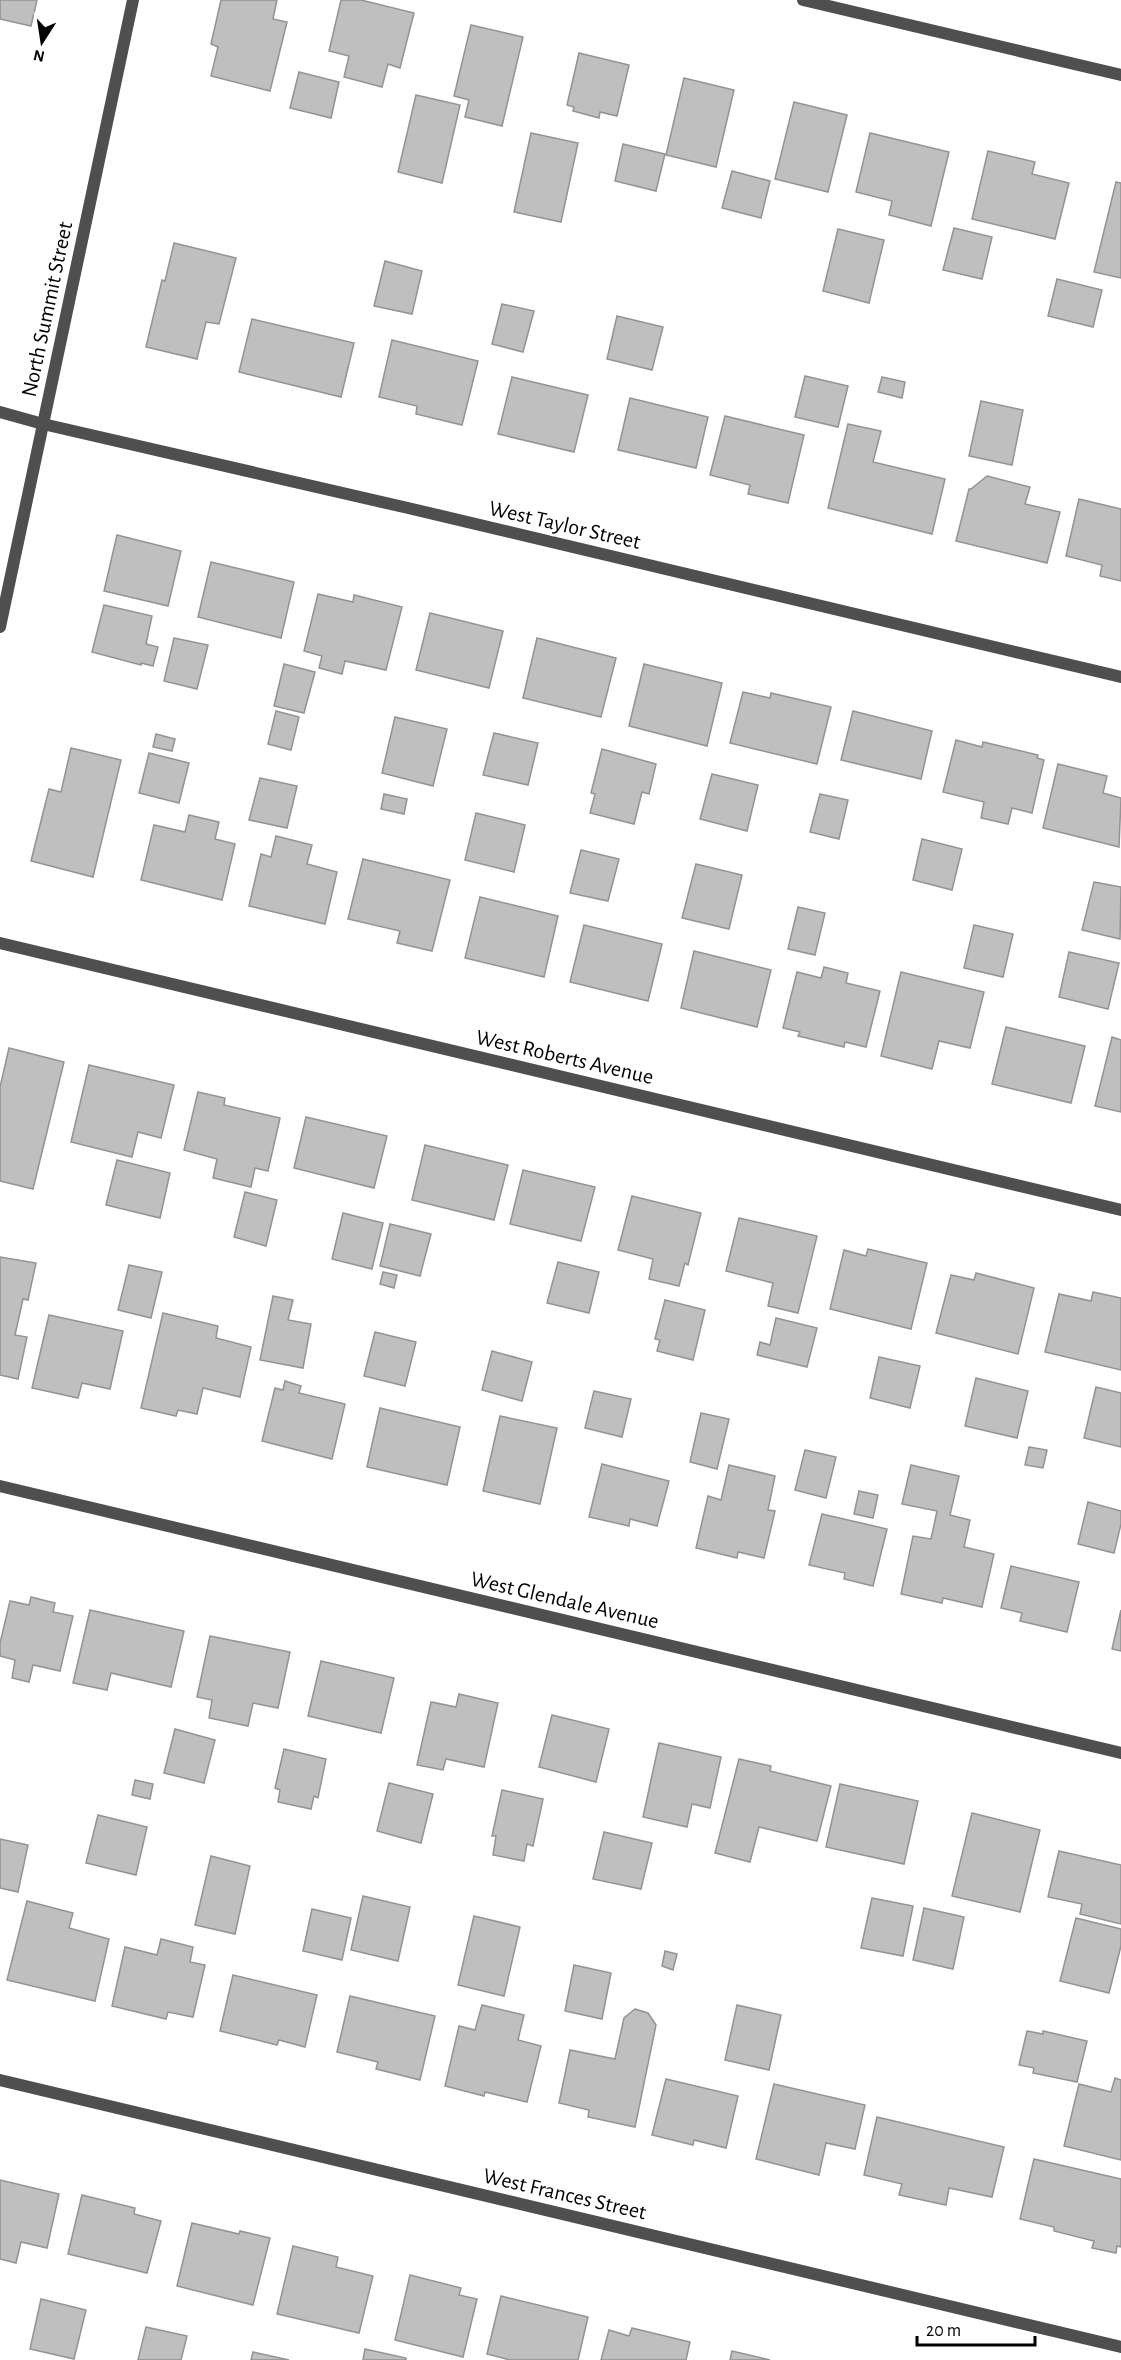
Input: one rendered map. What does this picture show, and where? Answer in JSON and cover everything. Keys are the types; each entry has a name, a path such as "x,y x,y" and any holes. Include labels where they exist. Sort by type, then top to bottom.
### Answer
{"street":[{"name":"North Summit Street","path":"0,627 133,0"},
{"path":"802,0 1121,75"},
{"name":"West Taylor Street","path":"0,412 42,424 1121,677"},
{"name":"West Roberts Avenue","path":"0,943 1121,1210"},
{"name":"West Glendale Avenue","path":"0,1486 1121,1753"},
{"name":"West Frances Street","path":"0,2080 1121,2347"}],"building":[{"path":"0,0 37,0 31,26 0,19"},
{"path":"221,0 277,0 273,19 287,22 270,91 211,76 218,47 211,44"},
{"path":"341,0 361,0 414,13 400,68 388,64 382,87 344,77 349,56 329,51"},
{"path":"471,25 523,37 502,126 465,117 469,100 454,96"},
{"path":"579,53 629,65 617,116 600,112 599,118 573,111 574,107 567,105"},
{"path":"299,72 339,82 331,118 290,108"},
{"path":"684,78 734,90 716,167 666,155"},
{"path":"416,95 460,105 442,183 398,172"},
{"path":"794,102 847,115 828,192 775,179"},
{"path":"531,133 578,143 561,222 514,212"},
{"path":"870,133 949,152 931,226 889,215 892,201 856,192"},
{"path":"623,144 665,154 656,191 615,181"},
{"path":"988,151 1035,162 1032,174 1069,183 1055,239 972,219"},
{"path":"732,171 770,181 761,218 722,208"},
{"path":"1116,182 1121,183 1121,278 1094,272"},
{"path":"954,228 992,237 982,279 943,270"},
{"path":"838,229 884,240 869,303 823,291"},
{"path":"174,243 236,258 219,324 206,322 197,359 146,347 162,280 165,281"},
{"path":"385,261 422,271 412,314 374,306"},
{"path":"1057,279 1102,290 1093,327 1048,316"},
{"path":"502,304 534,311 523,352 492,344"},
{"path":"617,316 663,327 652,370 607,359"},
{"path":"252,319 354,343 341,397 239,372"},
{"path":"392,340 478,361 462,425 416,414 417,406 379,397"},
{"path":"805,376 848,386 838,427 795,417"},
{"path":"512,377 588,395 574,452 498,434"},
{"path":"882,377 905,382 902,398 878,392"},
{"path":"630,398 708,417 696,468 618,450"},
{"path":"981,401 1023,410 1012,465 969,456"},
{"path":"725,416 804,435 788,503 748,494 750,485 710,475"},
{"path":"848,424 881,431 873,462 945,479 932,534 828,508"},
{"path":"987,476 1030,487 1025,504 1060,512 1047,563 956,541 969,489"},
{"path":"1079,499 1121,509 1121,581 1100,576 1102,565 1066,556"},
{"path":"117,535 181,551 168,606 104,591"},
{"path":"211,562 294,582 281,638 198,617"},
{"path":"318,594 353,602 354,595 402,607 386,670 345,661 342,674 319,668 322,656 304,651"},
{"path":"104,605 152,616 146,644 158,647 153,666 92,652"},
{"path":"430,613 503,631 489,688 416,670"},
{"path":"174,638 208,645 197,689 164,681"},
{"path":"537,638 616,658 601,717 523,698"},
{"path":"284,664 315,672 304,713 274,706"},
{"path":"644,664 722,683 707,746 629,726"},
{"path":"743,692 770,698 771,693 831,707 817,764 730,743"},
{"path":"276,711 299,717 291,750 268,744"},
{"path":"853,711 932,731 921,779 841,760"},
{"path":"395,717 447,729 433,786 382,773"},
{"path":"494,733 538,743 528,785 483,775"},
{"path":"156,734 175,739 172,751 153,747"},
{"path":"956,740 982,747 983,742 1038,755 1037,758 1044,760 1032,813 1012,808 1008,824 981,818 984,802 943,792"},
{"path":"71,748 121,760 93,877 31,861 49,789 61,792"},
{"path":"602,749 656,764 649,794 642,792 634,824 590,813 595,794 591,793"},
{"path":"149,753 189,763 179,803 139,793"},
{"path":"1058,764 1107,776 1103,793 1121,798 1119,847 1043,828"},
{"path":"712,774 758,785 747,831 700,819"},
{"path":"260,778 297,786 287,828 249,820"},
{"path":"384,794 407,799 404,814 381,809"},
{"path":"820,794 848,800 839,839 810,832"},
{"path":"476,813 525,825 514,872 465,860"},
{"path":"189,815 219,822 215,839 235,844 222,900 141,880 154,825 185,832"},
{"path":"276,836 312,845 307,864 337,872 325,924 249,906 261,854 271,857"},
{"path":"922,839 962,849 952,890 913,880"},
{"path":"581,850 619,859 608,901 570,893"},
{"path":"363,859 450,880 432,951 397,943 400,931 348,919"},
{"path":"696,864 742,875 729,929 682,918"},
{"path":"1094,882 1121,887 1120,939 1082,930"},
{"path":"480,897 558,916 544,977 465,958"},
{"path":"798,907 825,913 815,955 788,949"},
{"path":"584,925 662,944 648,1001 570,982"},
{"path":"974,925 1013,934 1003,977 964,968"},
{"path":"694,951 771,970 757,1027 681,1008"},
{"path":"1069,952 1119,963 1108,1009 1059,997"},
{"path":"824,967 848,973 846,983 880,991 866,1047 845,1042 844,1047 798,1036 800,1032 783,1028 797,972 821,978"},
{"path":"901,972 984,992 970,1048 939,1041 932,1069 881,1056"},
{"path":"1006,1027 1085,1046 1071,1103 992,1084"},
{"path":"1112,1037 1121,1040 1121,1112 1095,1106"},
{"path":"9,1048 64,1062 33,1189 0,1181 0,1087"},
{"path":"89,1065 174,1085 161,1138 138,1132 132,1157 71,1142"},
{"path":"198,1092 225,1098 224,1105 280,1118 268,1171 255,1168 251,1187 213,1178 217,1159 184,1150"},
{"path":"306,1117 387,1136 374,1188 294,1168"},
{"path":"425,1145 508,1165 494,1220 412,1200"},
{"path":"117,1160 170,1173 160,1218 106,1205"},
{"path":"523,1170 595,1187 581,1241 510,1224"},
{"path":"245,1192 277,1200 266,1246 234,1237"},
{"path":"632,1196 701,1213 688,1265 685,1263 679,1286 649,1279 653,1259 618,1250"},
{"path":"343,1213 383,1223 372,1269 332,1259"},
{"path":"739,1218 817,1236 798,1313 768,1306 773,1283 726,1271"},
{"path":"390,1224 431,1234 420,1276 380,1266"},
{"path":"868,1249 927,1263 911,1329 830,1309 844,1250 866,1256"},
{"path":"0,1257 36,1263 28,1300 23,1299 15,1335 27,1337 18,1379 0,1375"},
{"path":"558,1262 599,1272 589,1313 547,1303"},
{"path":"129,1265 162,1272 151,1318 118,1310"},
{"path":"383,1272 397,1275 394,1288 380,1284"},
{"path":"976,1273 1034,1288 1018,1354 936,1333 951,1275 974,1280"},
{"path":"1093,1292 1121,1298 1121,1370 1045,1352 1059,1294 1091,1301"},
{"path":"273,1296 293,1300 288,1320 311,1324 303,1368 260,1360"},
{"path":"665,1300 705,1310 693,1360 657,1351 660,1340 655,1339"},
{"path":"163,1313 218,1326 216,1338 251,1347 240,1397 203,1388 197,1414 178,1410 176,1416 141,1408"},
{"path":"49,1315 123,1331 110,1389 82,1383 78,1398 32,1388"},
{"path":"776,1318 817,1328 807,1367 757,1355 760,1342 770,1345"},
{"path":"375,1332 416,1342 405,1386 364,1376"},
{"path":"492,1351 532,1362 522,1401 482,1390"},
{"path":"879,1357 920,1366 910,1408 870,1398"},
{"path":"976,1378 1028,1391 1017,1438 965,1426"},
{"path":"285,1381 301,1386 299,1393 345,1404 332,1459 262,1441 275,1388 283,1390"},
{"path":"1096,1387 1121,1393 1121,1447 1084,1438"},
{"path":"594,1391 631,1399 622,1437 585,1428"},
{"path":"380,1408 460,1427 447,1485 367,1467"},
{"path":"701,1413 729,1419 717,1469 690,1462"},
{"path":"500,1416 557,1428 540,1504 483,1491"},
{"path":"1029,1447 1047,1450 1043,1468 1025,1465"},
{"path":"805,1450 836,1457 826,1498 795,1490"},
{"path":"602,1464 669,1481 657,1526 630,1519 629,1526 589,1517"},
{"path":"729,1465 775,1476 768,1510 775,1511 764,1558 738,1552 737,1558 696,1548 708,1496 721,1500"},
{"path":"911,1465 959,1476 950,1515 970,1520 964,1547 994,1554 982,1607 943,1598 942,1603 901,1594 913,1536 931,1539 937,1511 902,1504"},
{"path":"859,1491 878,1495 873,1518 854,1514"},
{"path":"1088,1502 1121,1511 1121,1524 1114,1553 1078,1544"},
{"path":"822,1514 887,1529 873,1586 844,1579 845,1573 809,1565"},
{"path":"1011,1566 1079,1582 1067,1632 1020,1621 1022,1613 1001,1608"},
{"path":"31,1597 55,1603 53,1612 73,1616 60,1671 33,1665 29,1682 12,1678 15,1660 0,1656 0,1643 10,1601 29,1605"},
{"path":"90,1610 184,1631 171,1687 111,1673 107,1690 73,1683"},
{"path":"1121,1610 1121,1651 1112,1649"},
{"path":"210,1636 290,1652 278,1708 253,1703 248,1726 209,1718 212,1700 197,1697"},
{"path":"321,1661 394,1678 381,1733 308,1716"},
{"path":"459,1694 498,1703 484,1767 446,1759 443,1770 417,1765 431,1702 456,1707"},
{"path":"552,1715 609,1729 596,1782 539,1767"},
{"path":"175,1729 215,1740 204,1783 164,1773"},
{"path":"659,1743 721,1757 710,1808 692,1804 687,1827 643,1817"},
{"path":"284,1749 326,1759 318,1798 314,1796 311,1809 278,1802 280,1790 275,1788"},
{"path":"739,1759 771,1766 770,1771 831,1786 817,1841 759,1827 750,1862 715,1853"},
{"path":"135,1780 153,1784 150,1799 132,1795"},
{"path":"389,1783 433,1794 421,1843 377,1831"},
{"path":"840,1784 918,1801 904,1864 826,1847"},
{"path":"502,1790 543,1799 533,1846 527,1844 524,1861 493,1855 496,1836 492,1836"},
{"path":"972,1813 1040,1830 1020,1912 952,1896"},
{"path":"98,1815 147,1827 136,1875 86,1863"},
{"path":"604,1832 652,1843 641,1889 593,1879"},
{"path":"0,1839 28,1845 18,1892 0,1888"},
{"path":"1059,1851 1121,1865 1121,1924 1080,1914 1082,1904 1048,1897"},
{"path":"211,1856 250,1866 235,1934 195,1925"},
{"path":"363,1896 410,1907 398,1961 351,1950"},
{"path":"872,1898 913,1906 903,1956 861,1948"},
{"path":"27,1901 73,1913 69,1928 109,1939 95,2001 7,1980"},
{"path":"924,1908 964,1917 953,1969 913,1960"},
{"path":"312,1909 351,1918 342,1960 303,1951"},
{"path":"474,1916 520,1927 504,1996 458,1985"},
{"path":"1076,1918 1121,1929 1121,1946 1109,1993 1060,1981"},
{"path":"161,1939 193,1947 190,1962 205,1965 193,2017 168,2012 166,2019 112,2006 125,1947 157,1955"},
{"path":"665,1951 677,1954 673,1970 662,1966"},
{"path":"574,1965 611,1973 602,2019 565,2011"},
{"path":"233,1975 317,1995 305,2047 279,2040 277,2045 220,2031"},
{"path":"350,1996 435,2016 420,2080 376,2069 378,2062 337,2052"},
{"path":"482,2005 524,2015 518,2040 541,2046 527,2102 485,2092 484,2096 445,2086 459,2026 475,2030"},
{"path":"737,2005 781,2015 769,2070 725,2060"},
{"path":"635,2009 648,2013 656,2025 635,2127 588,2117 589,2110 559,2103 570,2050 615,2059 624,2018"},
{"path":"1027,2031 1043,2034 1043,2031 1087,2041 1077,2082 1033,2073 1034,2068 1019,2065"},
{"path":"1115,2078 1121,2080 1121,2160 1064,2146 1079,2084 1111,2092"},
{"path":"666,2079 738,2096 726,2148 694,2140 693,2145 652,2135"},
{"path":"774,2084 865,2105 855,2149 826,2143 819,2175 756,2159"},
{"path":"877,2117 1004,2147 992,2197 949,2188 946,2205 899,2195 902,2184 864,2175"},
{"path":"1034,2159 1121,2179 1121,2247 1117,2246 1116,2253 1092,2248 1094,2241 1054,2231 1054,2227 1020,2219"},
{"path":"0,2180 59,2194 47,2248 21,2242 16,2263 0,2259"},
{"path":"82,2195 135,2208 134,2214 161,2221 147,2273 68,2254"},
{"path":"192,2223 239,2234 240,2231 270,2238 253,2305 177,2286"},
{"path":"293,2246 338,2257 336,2267 373,2276 359,2333 277,2314"},
{"path":"410,2275 461,2288 459,2295 477,2299 463,2357 395,2340"},
{"path":"501,2296 588,2317 578,2360 510,2360 487,2354"},
{"path":"41,2299 86,2310 74,2359 30,2349"},
{"path":"146,2327 187,2336 181,2360 138,2360"},
{"path":"632,2328 690,2342 686,2360 601,2360 609,2330 629,2336"},
{"path":"365,2349 406,2358 406,2360 363,2360"},
{"path":"732,2351 770,2360 730,2360"},
{"path":"253,2352 289,2360 251,2360"}]}
